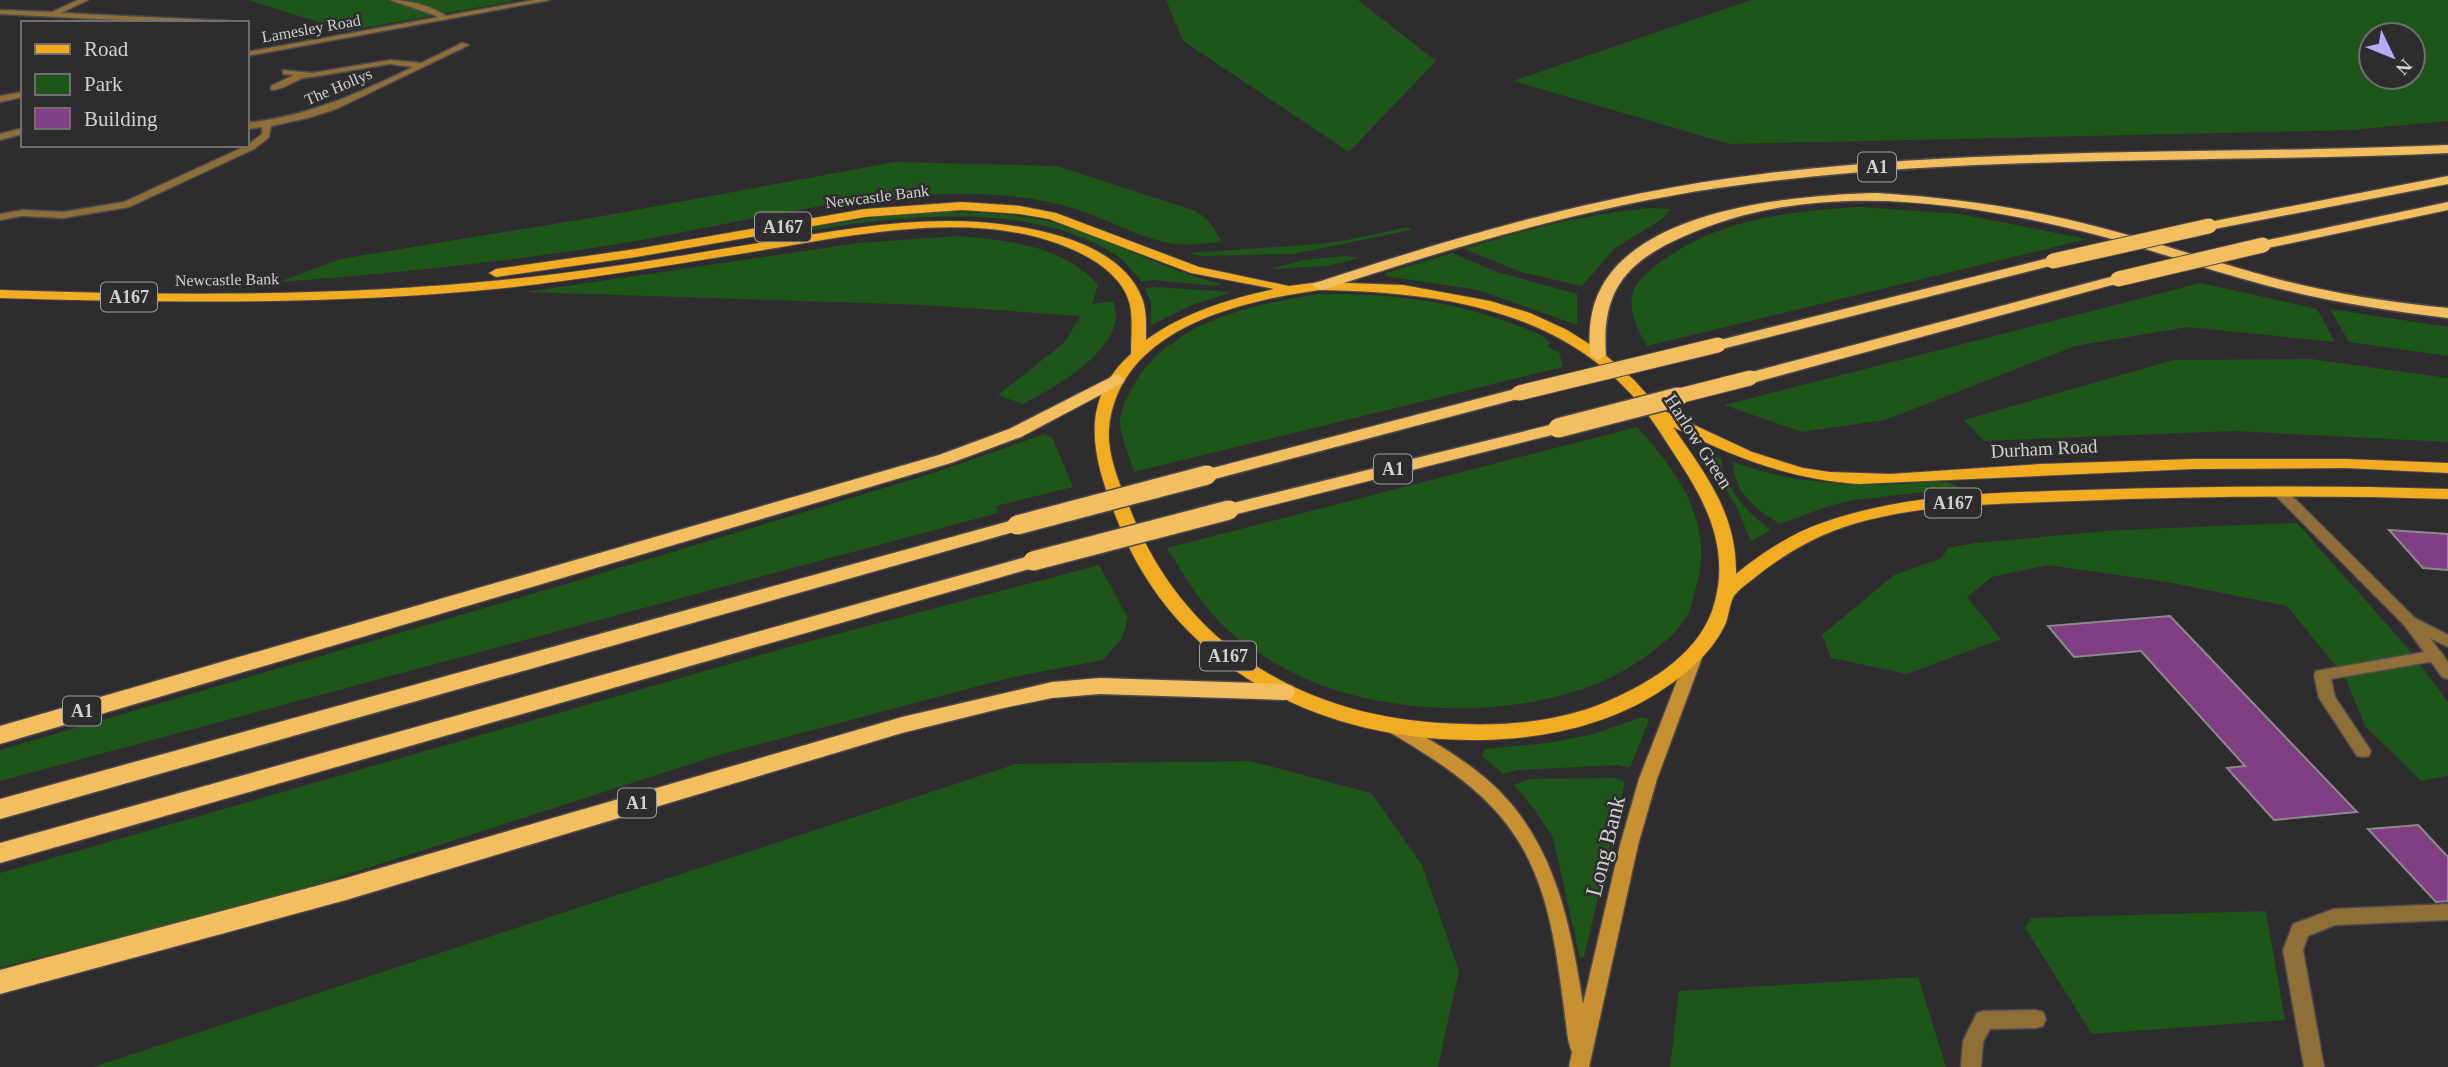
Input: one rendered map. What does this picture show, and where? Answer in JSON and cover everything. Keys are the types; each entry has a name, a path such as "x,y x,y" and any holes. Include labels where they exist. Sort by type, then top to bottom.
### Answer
{"highway":[{"name":"A1","path":"1320,286 1451,243 1586,209 1682,190 1803,173 1943,163 2448,149"},
{"name":"A1","path":"0,809 1017,525 1519,393 2053,261 2209,226 2448,180"},
{"name":"A1","path":"1598,355 1596,324 1604,295 1621,270 1651,245 1706,220 1736,211 1769,205 1843,199 1924,201 2010,212 2099,232 2305,290 2448,313"},
{"name":"A1","path":"0,853 1033,561 1558,428 2118,279 2448,206"},
{"name":"A1","path":"0,735 945,459 1015,433 1117,379"},
{"name":"A1","path":"0,982 346,889 902,725 1012,698 1052,690 1100,686 1284,692"}],"main road":[{"name":"Newcastle Bank","path":"329,293 589,260 865,213 942,206 991,207 1052,216 1196,270 1296,289"},
{"name":"Newcastle Bank","path":"0,293 156,298 329,293 513,283 871,229 916,225 979,225 1033,233 1090,253 1107,263 1135,299 1138,310 1138,354"},
{"name":"Harlow Green","path":"1320,286 1402,288 1462,297 1520,315 1598,355 1630,384 1654,412 1712,497 1726,544 1727,592 1722,617 1695,655 1655,688 1601,714 1536,729 1464,733 1392,726 1346,716 1284,692 1210,643 1178,612 1150,571 1124,519 1101,448 1101,423 1117,379 1138,354 1166,333 1197,316 1243,300 1296,289 1320,286"},
{"name":"Durham Road","path":"1654,412 1759,460 1826,477 1887,478 2199,463 2306,462 2448,468"},
{"name":"A167","path":"1727,592 1773,553 1795,541 1827,527 1907,506 2202,490 2448,494"},
{"name":"Long Bank","path":"1580,1061 1629,845 1648,779 1695,655"},
{"name":"Long Bank","path":"1392,726 1443,756 1488,790 1517,820 1539,856 1555,901 1580,1061"}],"street":[{"path":"50,14 84,0"},
{"path":"394,0 445,18"},
{"name":"Lamesley Road","path":"248,54 546,0"},
{"path":"0,12 190,21"},
{"name":"The Hollys","path":"248,126 267,125 326,111 465,45"},
{"name":"The Hollys","path":"274,88 301,75 390,62 419,65"},
{"name":"The Hollys","path":"286,72 301,75"},
{"path":"0,99 21,94"},
{"path":"0,217 23,213 112,213 251,147 266,135 267,125"},
{"path":"0,137 21,132"},
{"path":"2279,491 2410,622 2448,673"},
{"path":"2410,622 2448,642"},
{"path":"2363,751 2327,698 2322,675 2437,656"},
{"path":"2314,1067 2293,950 2300,930 2334,917 2448,912"},
{"path":"1971,1067 1972,1041 1984,1020 2036,1019"}],"green space":[{"path":"248,0 512,0 514,1 347,31"},
{"path":"1166,0 1358,0 1436,61 1349,152 1183,41"},
{"path":"1751,0 2448,0 2448,121 2351,130 1730,144 1513,81"},
{"path":"895,162 1057,166 1196,211 1209,221 1222,242 1193,244 1153,239 1086,213 1027,198 944,194 828,205 547,255 279,282 340,259 614,214"},
{"path":"1861,207 1960,214 2087,239 1647,346 1633,316 1633,291 1646,274 1681,249 1729,227 1755,220 1807,211"},
{"path":"1649,208 1671,209 1661,220 1615,248 1582,286 1521,272 1464,249 1556,224"},
{"path":"933,212 1003,214 1054,223 1183,273 1222,284 1216,286 1153,280 1142,282 1116,255 1079,236 1038,224 994,218 903,219 775,236 776,233 877,217"},
{"path":"1408,227 1411,230 1293,254 1202,256 1188,253 1307,245"},
{"path":"958,236 1033,247 1068,261 1084,272 1098,285 1092,304 1113,301 1116,317 1111,333 1101,349 1070,376 1023,404 998,395 1065,342 1080,316 925,305 525,292 859,243"},
{"path":"1452,253 1497,272 1577,294 1577,325 1478,290 1385,276 1386,273"},
{"path":"1345,256 1360,258 1326,266 1270,269 1304,260"},
{"path":"2201,283 2317,309 2335,342 2188,327 2075,346 1885,420 1802,432 1724,405"},
{"path":"1153,287 1232,292 1192,305 1151,325 1151,301 1145,289"},
{"path":"1318,294 1377,295 1459,307 1541,335 1550,342 1548,347 1559,352 1563,367 1134,472 1120,427 1120,417 1131,390 1149,364 1168,346 1190,331 1214,320 1266,304"},
{"path":"2330,309 2448,327 2448,356 2349,342"},
{"path":"2311,359 2448,378 2448,442 2234,431 1984,441 1964,420 2173,360"},
{"path":"1637,427 1680,482 1697,523 1701,545 1700,567 1690,610 1668,639 1620,673 1582,689 1540,701 1496,707 1407,705 1365,698 1314,683 1263,656 1220,623 1203,603 1167,548"},
{"path":"1045,434 1053,439 1073,487 996,506 998,513 0,781 0,750 927,475"},
{"path":"1708,453 1721,459 1727,481 1738,499 1771,530 1751,541 1736,506 1703,454"},
{"path":"1733,462 1774,474 1815,481 1878,484 1939,482 1959,488 1854,500 1780,524 1748,499 1737,482"},
{"path":"2297,523 2407,647 2448,702 2448,776 2421,781 2365,726 2345,677 2287,606 2167,582 2048,565 1992,577 1967,597 2001,639 1907,674 1831,658 1822,635 1894,575 1942,558 1948,548 1975,543 2119,530"},
{"path":"1099,565 1128,618 1122,638 1103,660 1013,677 722,754 243,908 0,967 0,873 792,646"},
{"path":"1642,717 1649,720 1630,768 1618,765 1517,770 1503,774 1482,756 1485,749 1548,743 1594,734"},
{"path":"1250,761 1371,793 1422,865 1459,971 1438,1067 93,1067 1016,764"},
{"path":"1616,778 1625,782 1584,957 1580,958 1553,838 1514,785 1529,779"},
{"path":"2266,911 2285,1020 2092,1034 2025,928 2031,918"},
{"path":"1918,977 1946,1067 1670,1067 1679,991"}],"building":[{"path":"2389,530 2448,534 2448,570 2423,568"},
{"path":"2170,616 2357,812 2274,820 2227,768 2245,766 2141,651 2074,657 2048,626"},
{"path":"2418,825 2448,857 2448,901 2436,902 2368,829"}]}
